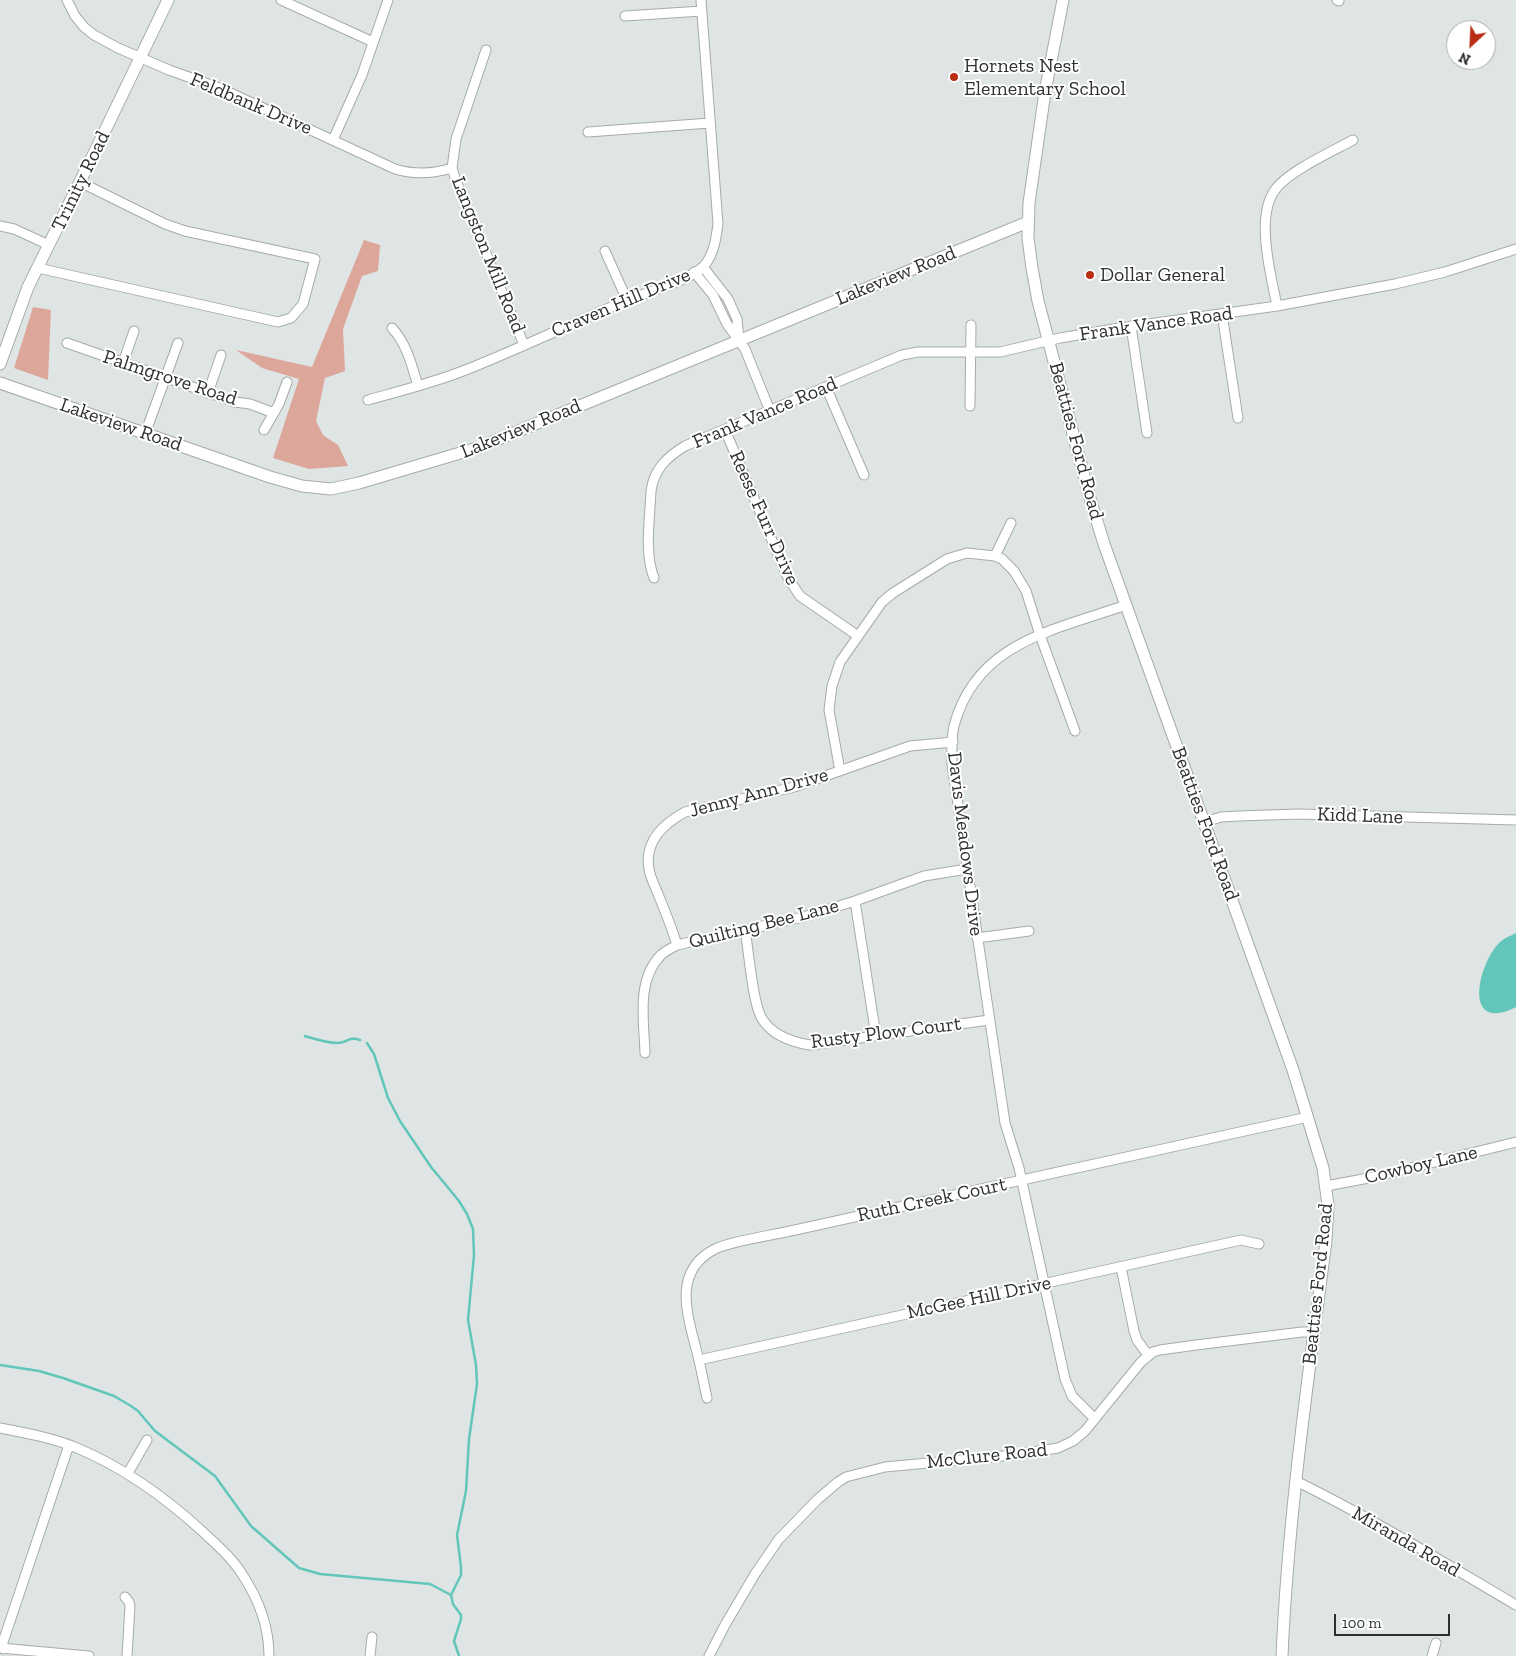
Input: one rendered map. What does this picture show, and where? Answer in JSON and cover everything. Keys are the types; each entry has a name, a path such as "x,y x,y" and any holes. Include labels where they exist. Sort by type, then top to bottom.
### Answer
{"main road":[{"name":"Trinity Road","path":"0,364 20,307 38,268 168,0"},
{"name":"Beatties Ford Road","path":"1063,0 1033,167 1028,222 1032,268 1091,502 1126,605 1277,1021 1308,1117 1323,1168 1326,1186 1328,1224 1296,1481 1289,1549 1282,1656"},
{"name":"Lakeview Road","path":"0,383 270,477 302,486 331,488 359,483 476,448 1028,222"}],"street":[{"name":"Feldbank Drive","path":"67,0 80,23 94,35 169,70 222,89 394,169 425,174 452,168"},
{"path":"281,0 373,42"},
{"path":"333,140 354,95 388,0"},
{"name":"Craven Hill Drive","path":"368,400 461,372 628,300 671,284 703,267 715,245 718,224 701,0"},
{"path":"625,16 702,11"},
{"name":"Langston Mill Road","path":"486,50 456,139 452,168 524,345"},
{"path":"588,132 710,123"},
{"path":"1277,306 1265,232 1264,216 1267,202 1275,188 1288,178 1353,140"},
{"path":"38,268 278,322 291,318 302,304 315,259 184,231 164,224 80,182"},
{"path":"0,226 14,229 49,245"},
{"name":"Frank Vance Road","path":"654,578 649,562 651,491 658,469 668,458 685,446 902,355 918,352 1007,351 1049,340 1131,326 1277,306 1395,284 1461,267 1516,249"},
{"path":"606,251 628,300"},
{"path":"703,267 728,299 737,319 740,340"},
{"path":"694,272 713,295 727,324 745,349 770,411"},
{"path":"1222,314 1238,418"},
{"path":"970,406 971,325"},
{"path":"1131,326 1147,432"},
{"path":"392,328 397,333 409,357 418,386"},
{"path":"123,363 134,331"},
{"name":"Palmgrove Road","path":"66,343 208,393 235,402 250,404 274,413"},
{"path":"145,434 178,343"},
{"path":"208,393 221,355"},
{"path":"264,430 274,413 287,382"},
{"path":"826,387 864,475"},
{"name":"Reese Furr Drive","path":"725,430 788,578 800,596 858,636"},
{"path":"995,556 1012,523"},
{"path":"840,771 829,710 832,686 840,662 882,602 893,593 947,560 967,553 995,556 1002,559 1014,571 1026,591 1040,635 1076,731"},
{"name":"Davis Meadows Drive","path":"1096,1419 1072,1396 1069,1388 1016,1155 1005,1122 952,764 954,727 959,711 966,694 987,666 1005,652 1040,635 1126,605"},
{"name":"Jenny Ann Drive","path":"677,945 649,870 648,855 660,828 685,812 794,787 910,746 953,742"},
{"name":"Kidd Lane","path":"1205,822 1221,817 1298,814 1516,820"},
{"name":"Quilting Bee Lane","path":"645,1053 644,997 646,980 653,965 662,954 677,945 803,917 855,901 924,876 967,869"},
{"path":"855,901 876,1036"},
{"name":"Rusty Plow Court","path":"745,930 756,1001 762,1018 774,1032 792,1042 810,1045 989,1020"},
{"path":"977,938 1029,931"},
{"name":"Ruth Creek Court","path":"708,1398 687,1312 685,1292 688,1279 694,1267 715,1249 1308,1117"},
{"name":"Cowboy Lane","path":"1326,1186 1374,1177 1516,1142"},
{"name":"McGee Hill Drive","path":"699,1360 1241,1240 1259,1244"},
{"path":"1121,1267 1134,1331 1137,1340 1148,1355 1160,1350 1196,1345 1314,1332"},
{"name":"McClure Road","path":"709,1656 725,1625 768,1554 798,1518 838,1482 854,1474 886,1467 1014,1455 1058,1448 1073,1441 1096,1419 1148,1355"},
{"path":"0,1428 27,1433 69,1445 93,1455 128,1473 174,1505 233,1561 248,1583 258,1604 266,1630 269,1656"},
{"path":"128,1473 147,1440"},
{"path":"69,1445 1,1648 89,1656"},
{"name":"Miranda Road","path":"1296,1481 1327,1496 1516,1605"},
{"path":"124,1597 130,1606 127,1656"},
{"path":"370,1656 372,1637"},
{"path":"1432,1656 1436,1643"}],"shaded area":[{"path":"364,240 380,245 378,271 362,276 343,329 345,371 325,378 316,421 323,435 338,445 348,466 309,469 273,458 299,379 262,368 236,350 312,367"},
{"path":"33,307 51,310 48,380 14,368"}],"water":[{"path":"1516,933 1516,1007 1499,1013 1488,1012 1482,1005 1479,994 1485,966 1491,953 1499,943"}],"waterway":[{"path":"305,1036 333,1043 341,1043 350,1039 360,1040"},
{"path":"367,1043 374,1054 388,1098 400,1121 431,1167 459,1201 473,1229 474,1255 468,1320 476,1365 477,1384 469,1439 466,1491 457,1535 461,1575 451,1595 453,1604 461,1615 454,1641 459,1656"},
{"path":"0,1365 39,1371 63,1378 114,1396 131,1406 138,1411 155,1431 215,1476 251,1526 299,1568 320,1574 430,1584 451,1595"}],"place":[{"name":"Hornets Nest Elementary School","path":"954,77"},
{"name":"Dollar General","path":"1090,275"}]}
